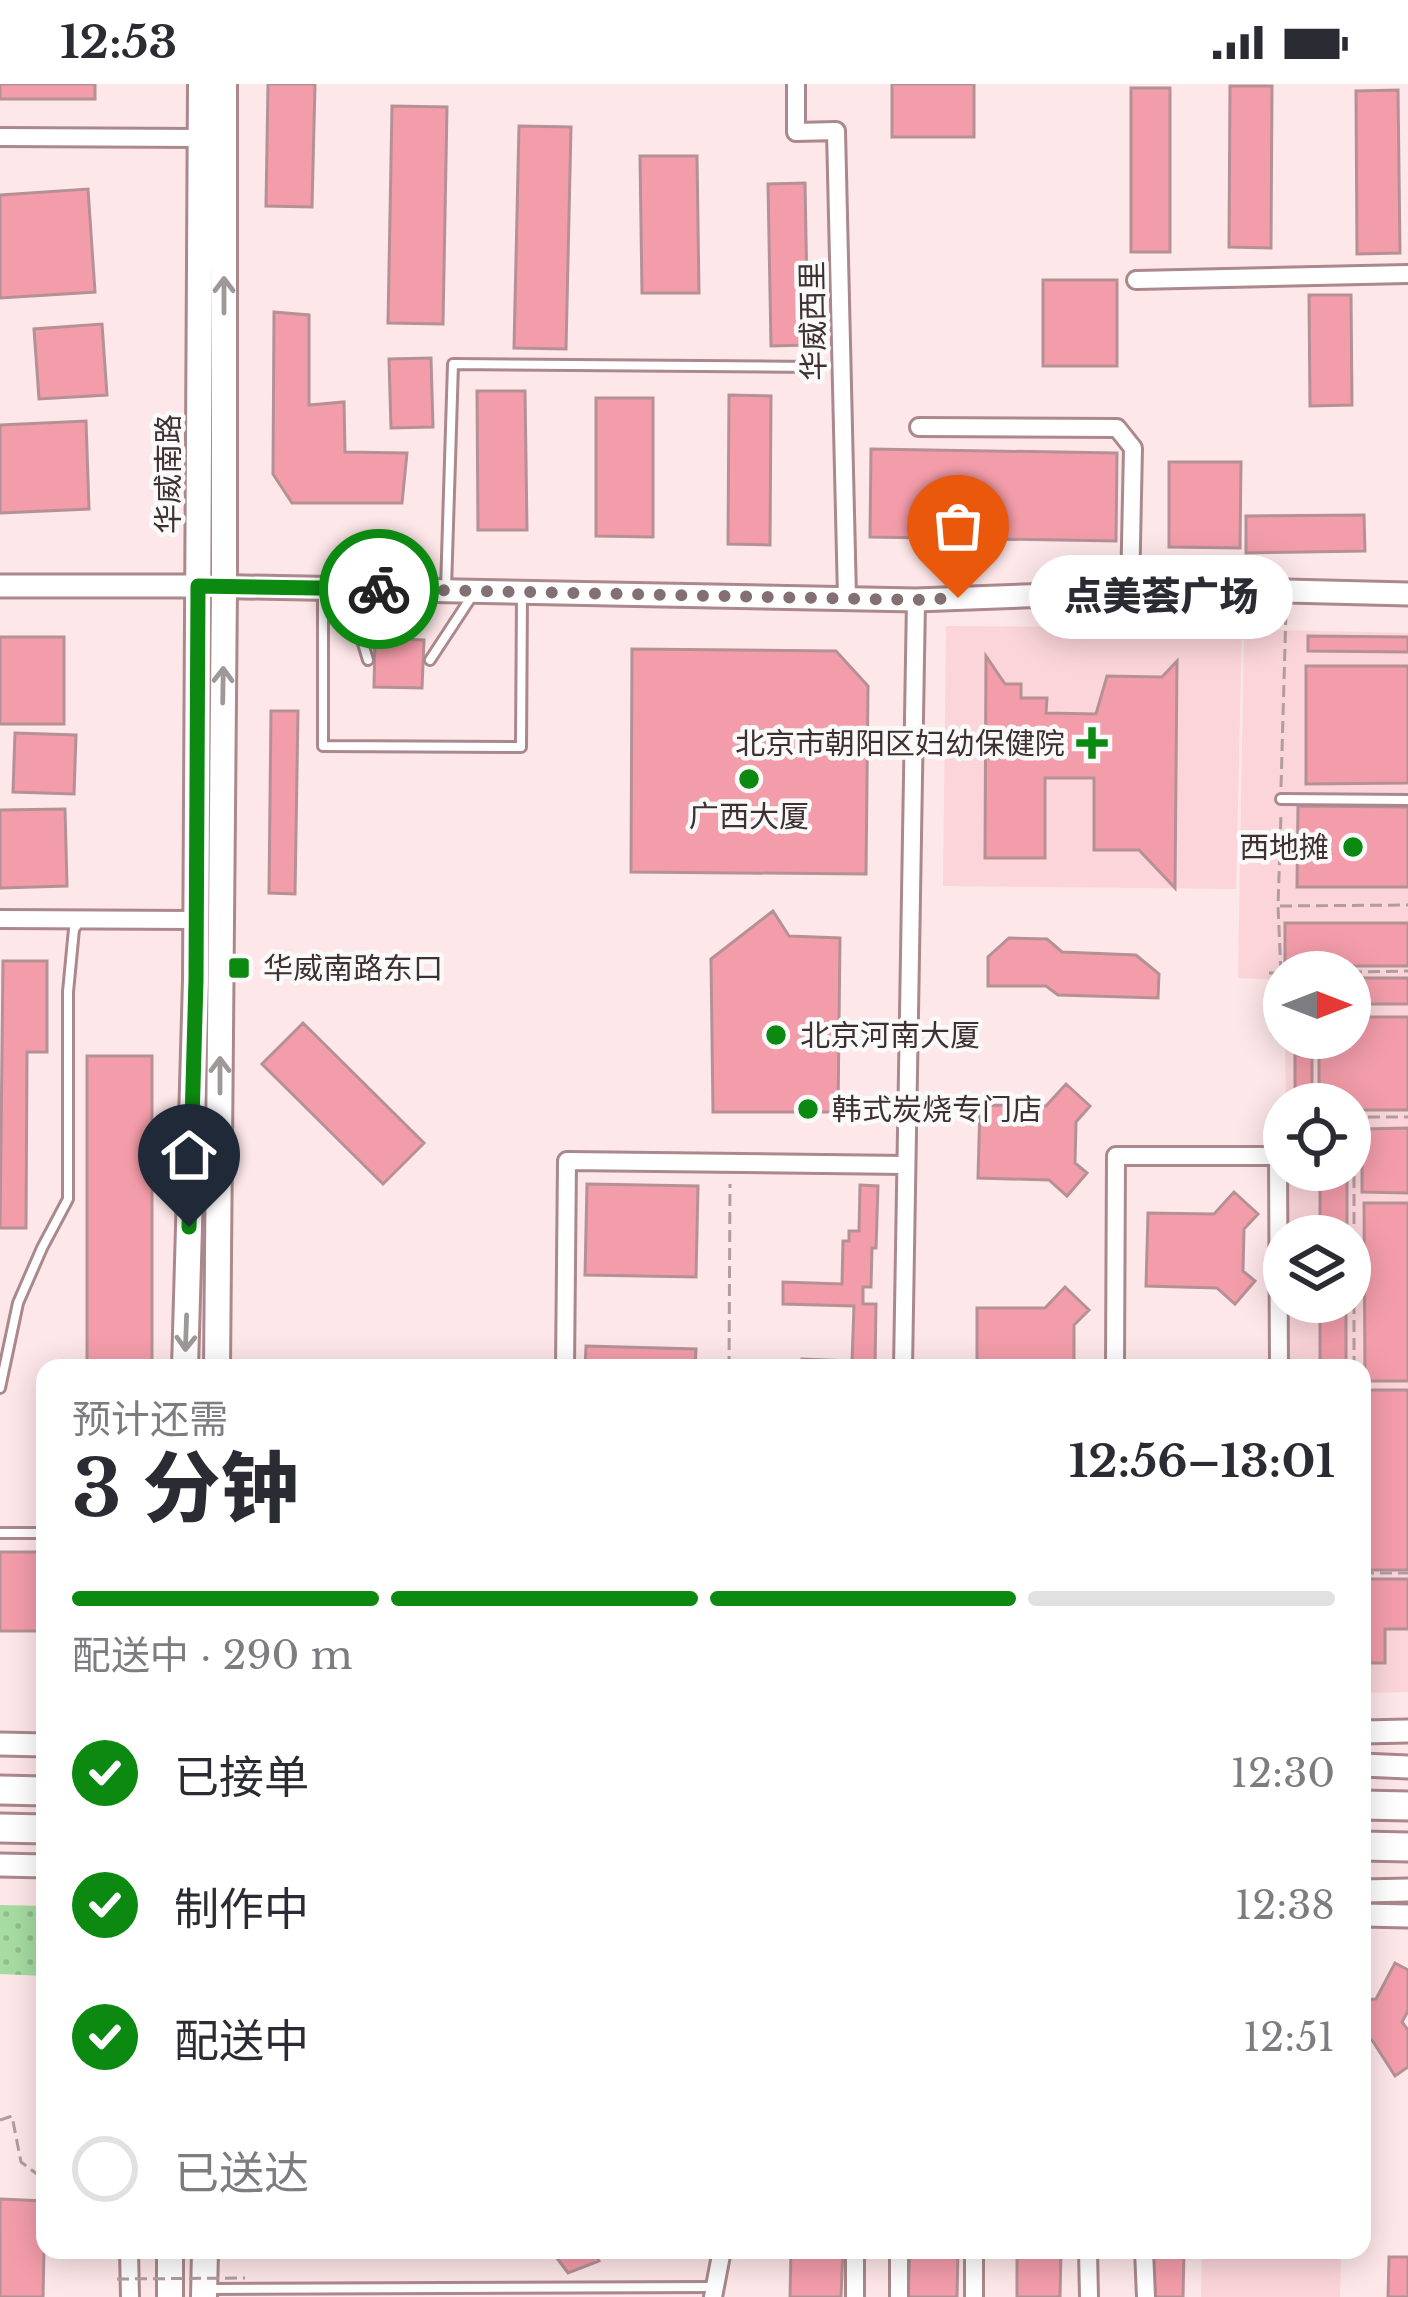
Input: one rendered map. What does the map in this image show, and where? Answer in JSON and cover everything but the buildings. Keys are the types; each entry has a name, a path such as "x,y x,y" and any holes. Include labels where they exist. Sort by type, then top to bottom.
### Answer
{"highway":[{"path":"0,1790 36,1791"},
{"path":"1371,1805 1408,1806"},
{"path":"0,1828 36,1829"},
{"path":"1371,1846 1408,1847"}],"main road":[{"name":"华威南路","path":"185,1359 195,920 201,84"},
{"name":"华威南路","path":"218,1359 224,84"},
{"path":"170,2259 170,2297"},
{"path":"204,2293 205,2259"}],"street":[{"name":"华威西里","path":"796,84 796,131 836,131 847,598"},
{"path":"0,137 201,138"},
{"path":"1136,280 1408,274"},
{"path":"919,427 1117,428 1133,448 1130,592"},
{"path":"0,586 916,600 1130,592 1408,594"},
{"path":"903,1359 916,600"},
{"path":"0,919 195,920"},
{"path":"1115,1359 1116,1156 1278,1156 1279,1359"},
{"path":"566,1359 567,1161 906,1165"},
{"path":"1371,1732 1408,1731"},
{"path":"0,1744 36,1745"},
{"path":"1371,1766 1408,1767"},
{"path":"0,1865 36,1866"},
{"path":"1371,1891 1408,1891"},
{"path":"1371,1915 1408,1916"},
{"path":"129,2259 130,2297"},
{"path":"714,2292 720,2259"},
{"path":"855,2259 855,2297"},
{"path":"899,2259 899,2297"},
{"path":"974,2259 974,2297"},
{"path":"1088,2259 1089,2297"},
{"path":"1144,2259 1146,2297"}],"lane":[{"path":"446,590 453,364 814,368"},
{"path":"335,589 323,746 521,747 521,591"},
{"path":"335,589 368,660"},
{"path":"430,660 476,591"},
{"path":"1281,799 1408,800"},
{"path":"0,1388 18,1303 68,1198 68,992 74,929 84,919"},
{"path":"0,1533 36,1533"},
{"path":"204,2293 714,2292"}],"path":[{"path":"1281,951 1286,591"},
{"path":"1278,906 1408,905"},
{"path":"1371,972 1408,971"},
{"path":"1371,1118 1408,1118"},
{"path":"729,1359 730,1163"},
{"path":"1353,1191 1354,1359"},
{"path":"1371,1574 1408,1573"},
{"path":"0,2120 12,2116 21,2162 36,2173"},
{"path":"118,2279 245,2278"}],"shaded area":[{"name":"北京市朝阳区妇幼保健院","path":"946,626 1242,628 1236,889 943,886"},
{"path":"1244,629 1408,633 1408,1692 1371,1693 1371,1359 1289,1359 1288,1323 1371,1323 1371,1215 1287,1215 1287,1191 1371,1191 1371,1083 1286,1083 1285,1059 1371,1059 1371,951 1263,951 1263,979 1238,978"},
{"path":"1202,2259 1341,2259 1340,2297 1201,2297"}],"green space":[{"path":"0,1905 36,1906 36,1976 0,1974"}],"way so far":[{"path":"379,589 958,598"}],"place":[{"name":"点美荟广场","path":"958,598"},
{"name":"北京市朝阳区妇幼保健院","path":"1092,743"},
{"name":"广西大厦","path":"749,779"},
{"name":"西地摊","path":"1353,847"},
{"name":"华威南路东口","path":"239,968"},
{"name":"北京河南大厦","path":"776,1035"},
{"name":"韩式炭烧专门店","path":"808,1109"}],"route":[{"path":"189,1227 198,586 379,589"}]}
